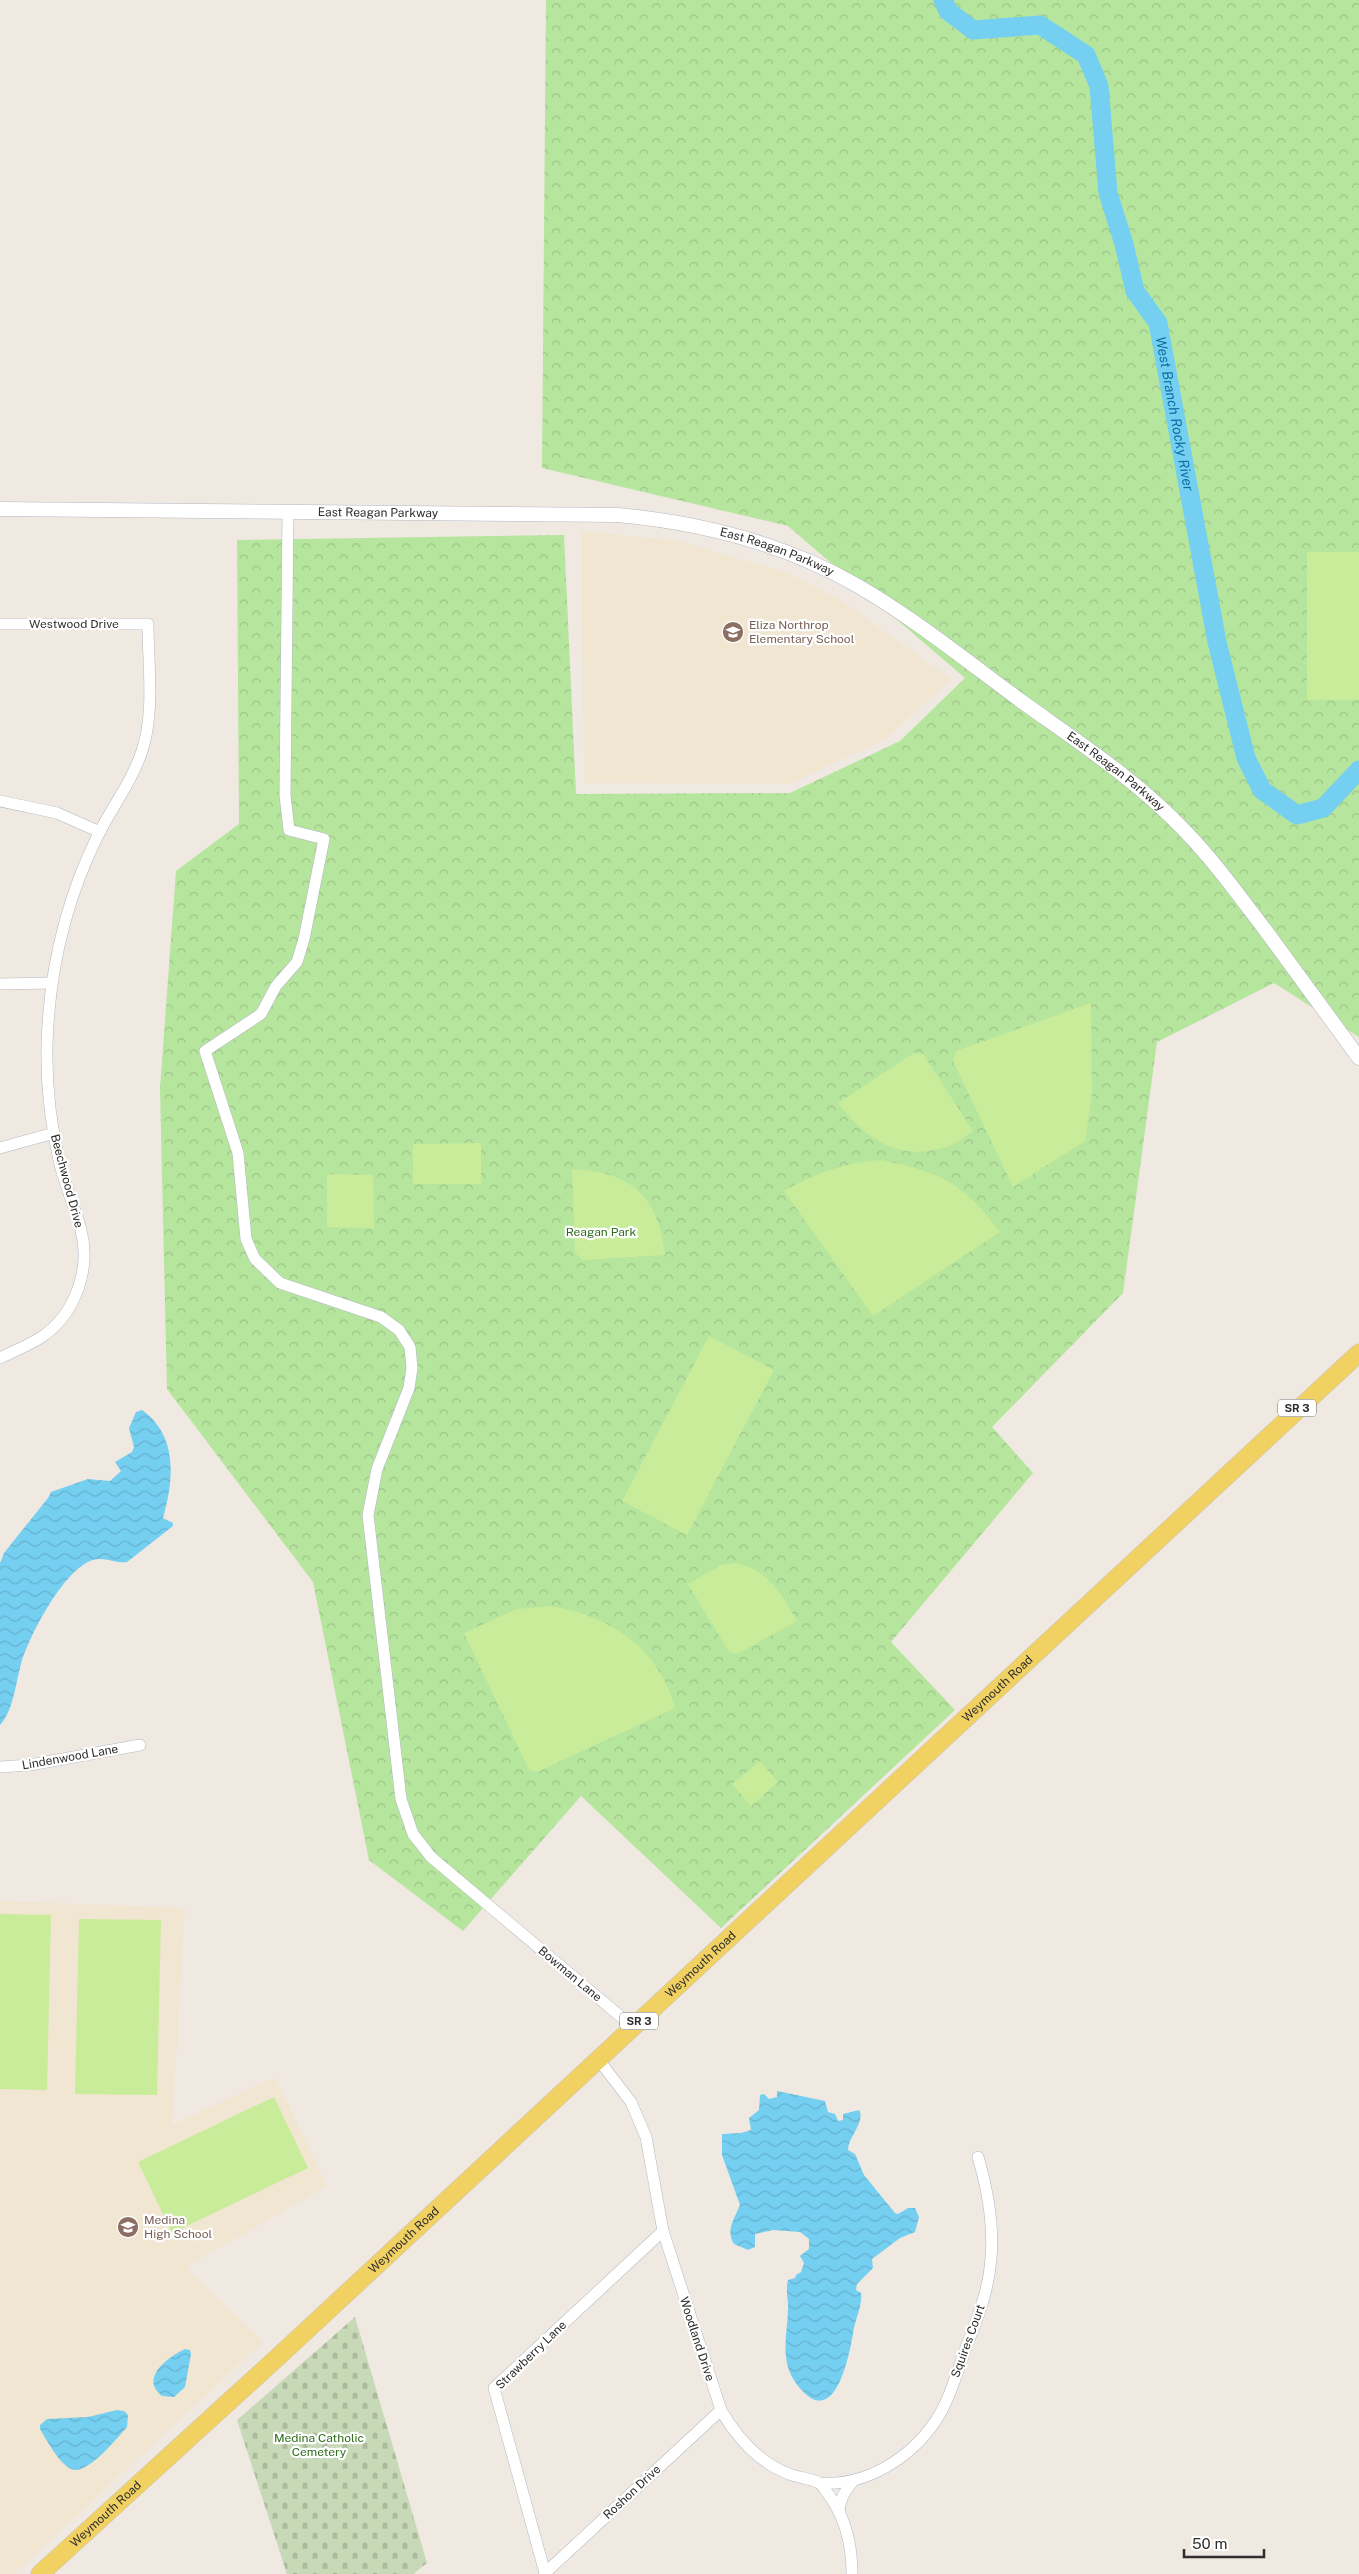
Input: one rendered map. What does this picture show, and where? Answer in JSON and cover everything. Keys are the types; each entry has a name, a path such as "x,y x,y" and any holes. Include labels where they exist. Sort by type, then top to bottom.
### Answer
{"main road":[{"name":"Weymouth Road","path":"40,2574 262,2371 1359,1353"}],"street":[{"name":"East Reagan Parkway","path":"0,509 596,514 656,518 712,529 758,541 824,568 890,606 1106,762 1154,801 1184,829 1224,875 1359,1058"},
{"name":"Bowman Lane","path":"288,512 286,804 289,830 324,839 304,939 297,962 276,986 261,1014 205,1051 238,1153 246,1196 246,1239 255,1259 280,1283 381,1317 399,1330 410,1347 412,1368 409,1388 377,1469 368,1515 401,1799 413,1834 431,1857 633,2027"},
{"name":"Westwood Drive","path":"0,624 148,624"},
{"name":"Beechwood Drive","path":"0,1358 44,1335 58,1323 69,1309 81,1278 84,1262 81,1230 64,1180 54,1133 47,1047 52,983 67,916 78,882 100,832 134,772 147,729 148,624"},
{"path":"0,801 57,813 100,832"},
{"path":"0,984 52,983"},
{"path":"0,1148 54,1133"},
{"name":"Lindenwood Lane","path":"0,1767 30,1765 140,1745"},
{"name":"Woodland Drive","path":"598,2059 631,2102 640,2118 649,2150 663,2231 721,2410 731,2428 758,2456 789,2474 819,2483"},
{"name":"Squires Court","path":"819,2483 837,2484 854,2480 871,2474 902,2457 927,2432 946,2402 982,2306 991,2260 990,2204 978,2158"},
{"name":"Strawberry Lane","path":"544,2573 494,2388 663,2231"},
{"name":"Roshon Drive","path":"544,2573 721,2410"},
{"path":"839,2512 844,2492 854,2480"},
{"path":"819,2483 839,2512 850,2544 852,2574"}],"shaded area":[{"name":"Eliza Northrop Elementary School","path":"581,531 679,541 787,573 844,602 925,661 952,678 886,739 789,784 584,783"},
{"name":"Medina High School","path":"0,1901 185,1908 172,2125 275,2077 327,2186 186,2267 263,2342 14,2574 0,2574"}],"green space":[{"name":"Reagan Park","path":"546,0 1359,0 1359,1037 1274,983 1157,1042 1123,1293 992,1427 1033,1473 891,1642 955,1710 721,1928 581,1796 463,1931 369,1860 313,1582 167,1389 160,1088 176,871 239,824 237,540 564,535 576,794 790,793 900,741 965,678 788,526 542,468"},
{"path":"1307,552 1359,552 1359,700 1307,700"},
{"path":"1091,1003 1092,1094 1085,1141 1013,1187 953,1061 956,1051"},
{"path":"914,1053 923,1054 973,1131 947,1147 914,1152 885,1144 861,1128 838,1103"},
{"path":"481,1143 481,1184 413,1184 413,1144"},
{"path":"880,1160 919,1169 949,1182 974,1201 1000,1232 873,1316 784,1191 807,1179 842,1166"},
{"path":"572,1169 611,1175 626,1182 638,1191 656,1217 665,1255 583,1260 575,1253"},
{"path":"327,1174 373,1175 374,1228 327,1227"},
{"path":"709,1336 774,1370 687,1535 622,1501"},
{"path":"735,1563 746,1566 765,1577 779,1592 797,1621 737,1654 729,1652 688,1584 721,1565"},
{"path":"551,1606 593,1618 629,1638 657,1668 675,1708 537,1772 529,1770 464,1633 517,1609"},
{"path":"760,1761 778,1782 751,1806 732,1784"},
{"path":"0,1914 51,1915 47,2090 0,2089"},
{"path":"79,1919 161,1920 157,2095 75,2094"},
{"path":"274,2097 308,2168 172,2233 138,2162"},
{"name":"Medina Catholic Cemetery","path":"355,2317 427,2563 413,2574 287,2574 237,2420"}],"water":[{"path":"142,1410 162,1432 167,1445 171,1474 163,1518 173,1523 173,1526 127,1562 95,1559 79,1568 69,1578 48,1606 31,1638 21,1664 11,1705 0,1725 0,1563 4,1553 51,1492 88,1479 110,1481 121,1471 115,1462 132,1452 134,1447 129,1428 136,1412"},
{"path":"777,2091 825,2101 828,2112 835,2114 838,2121 843,2120 843,2114 859,2110 861,2115 859,2125 848,2150 855,2154 864,2175 895,2213 898,2214 908,2208 915,2208 919,2217 915,2232 900,2238 872,2259 873,2268 857,2284 856,2290 861,2293 861,2303 846,2366 836,2389 829,2397 821,2400 811,2398 795,2381 788,2366 785,2348 788,2280 795,2278 801,2272 804,2263 800,2256 809,2249 809,2239 800,2232 773,2230 755,2234 755,2247 748,2250 734,2244 730,2234 740,2205 722,2155 722,2134 741,2133 751,2130 749,2118 759,2110 760,2095 764,2094 769,2099 777,2097"},
{"path":"185,2349 190,2350 191,2354 185,2387 174,2397 162,2396 156,2389 155,2375 164,2363"},
{"path":"117,2410 124,2411 128,2415 127,2427 93,2462 77,2470 71,2469 62,2462 40,2429 40,2425 47,2419 88,2417"}],"waterway":[{"name":"West Branch Rocky River","path":"943,0 948,11 973,30 1040,25 1086,55 1099,86 1108,193 1124,244 1135,291 1158,323 1217,642 1246,758 1262,790 1297,815 1323,808 1359,770"}],"place":[{"name":"Eliza Northrop Elementary School","path":"733,632"},
{"name":"Medina High School","path":"128,2227"}]}
